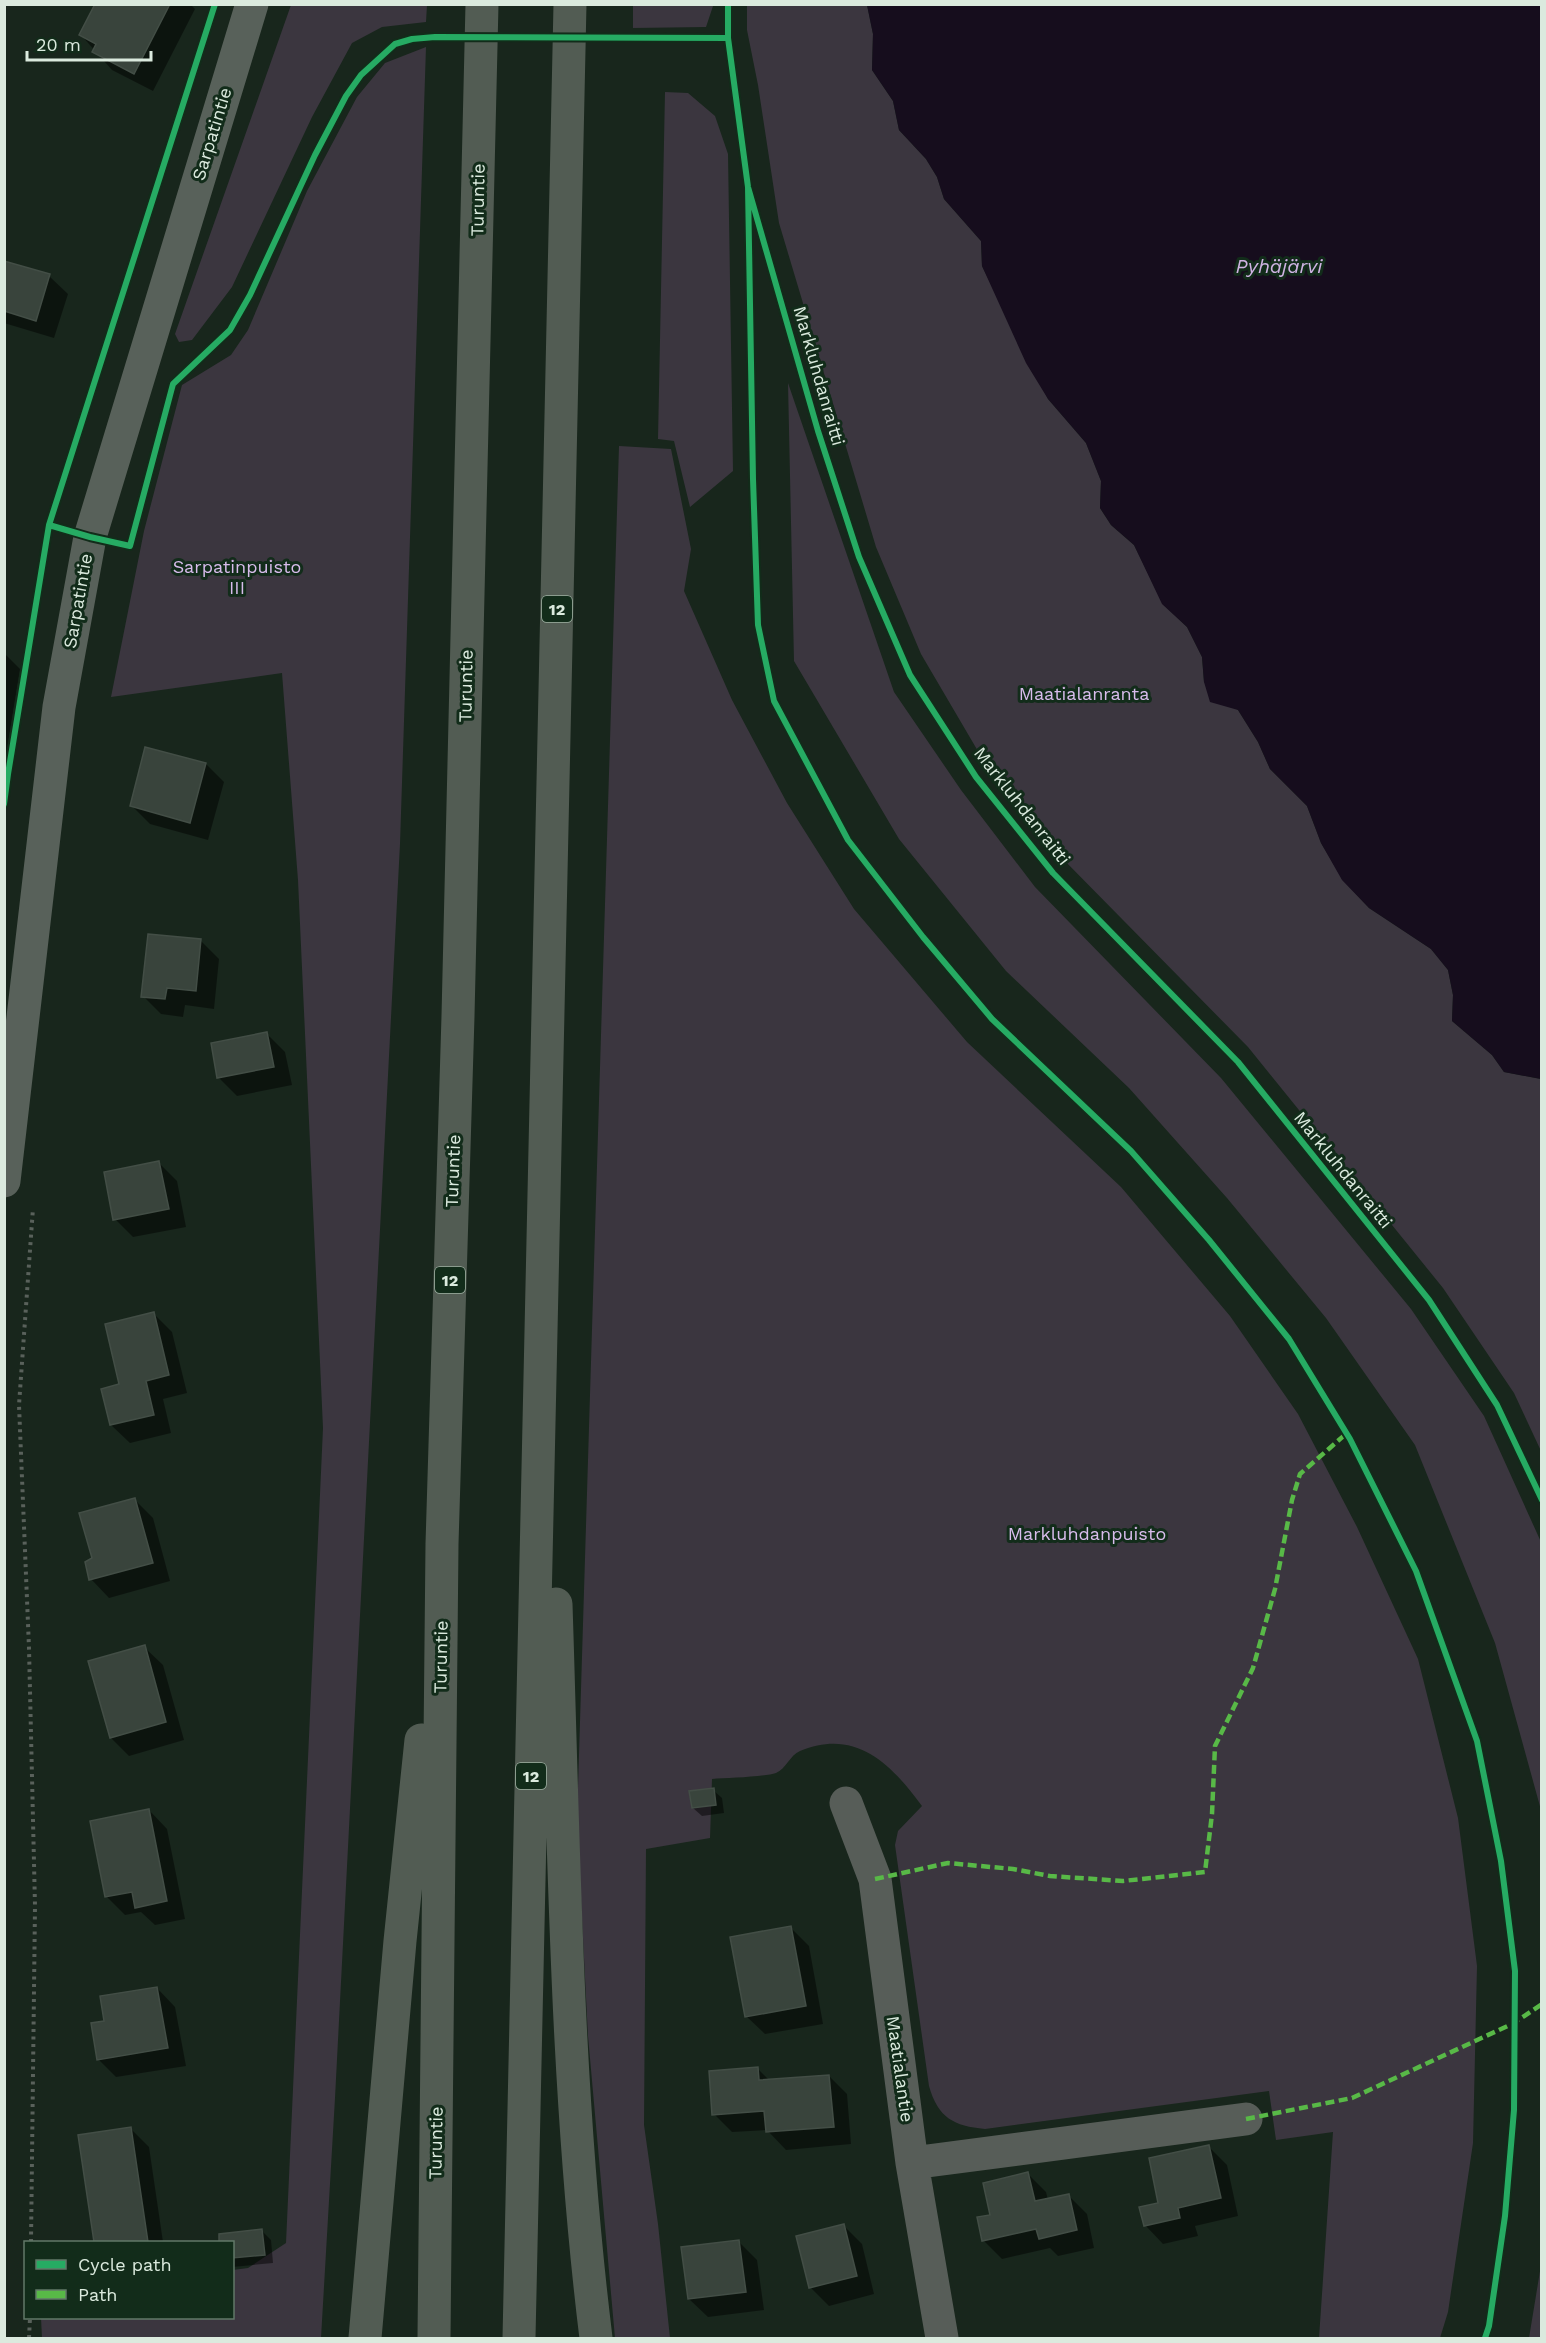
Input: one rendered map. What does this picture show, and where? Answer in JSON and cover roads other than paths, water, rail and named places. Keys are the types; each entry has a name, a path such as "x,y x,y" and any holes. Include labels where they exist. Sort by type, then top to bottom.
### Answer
{"highway":[{"name":"Turuntie","path":"434,2338 442,1544 458,1016 482,4"},
{"name":"12","path":"519,2338 570,4"},
{"path":"544,1213 569,1999 577,2155 596,2338"},
{"path":"365,2338 400,1941 442,1544"}],"main road":[{"name":"Sarpatintie","path":"4,1181 59,706 90,537 252,4"}],"street":[{"name":"Maatialantie","path":"846,1803 875,1879 912,2163 942,2338"},
{"path":"912,2163 1246,2119"}],"water":[{"name":"Pyhäjärvi","path":"867,5 1541,5 1541,1079 1504,1072 1492,1055 1452,1021 1453,995 1448,970 1431,949 1369,908 1342,880 1321,843 1307,806 1270,769 1258,742 1238,710 1210,702 1204,682 1202,657 1187,627 1162,604 1134,545 1111,525 1100,508 1101,481 1086,443 1048,399 1026,363 982,266 981,241 944,199 937,177 926,159 899,130 893,101 872,70 873,34"}],"park label":[{"name":"Sarpatinpuisto III","path":"237,577"},
{"name":"Maatialanranta","path":"1084,694"},
{"name":"Markluhdanpuisto","path":"1087,1534"}]}
